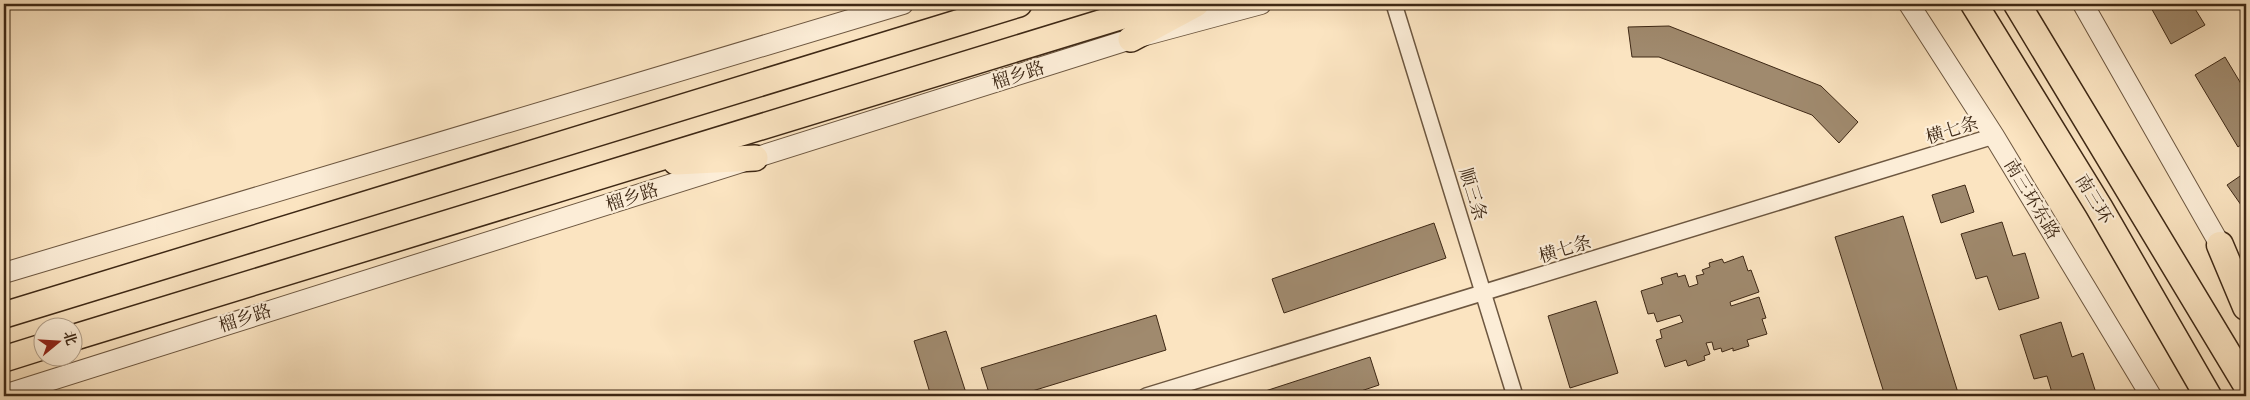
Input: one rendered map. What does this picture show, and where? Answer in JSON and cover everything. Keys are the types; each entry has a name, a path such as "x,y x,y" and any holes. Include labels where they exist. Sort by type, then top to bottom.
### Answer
{"highway":[{"name":"南三环","path":"1974,4 2099,207 2208,396"},
{"name":"南三环","path":"2017,4 2246,384"},
{"path":"2220,245 2246,307"},
{"path":"2183,352 2194,396"}],"main road":[{"path":"4,315 1019,4"},
{"name":"榴乡路","path":"82,335 1162,4"},
{"path":"1131,39 1196,4"},
{"path":"636,164 755,158"},
{"path":"4,359 32,350"}],"street":[{"path":"4,273 904,4"},
{"name":"榴乡路","path":"4,395 1131,39 1261,4"},
{"name":"顺三条","path":"1394,4 1515,396"},
{"name":"南三环东路","path":"1909,4 1994,136 2151,396"},
{"path":"2083,4 2246,291"},
{"name":"横七条","path":"1146,396 1994,136"}],"building":[{"path":"2149,4 2192,4 2205,25 2171,44"},
{"path":"1669,26 1821,86 1858,122 1839,143 1812,115 1659,57 1632,57 1628,27"},
{"path":"2246,39 2246,51 2241,43"},
{"path":"2225,57 2246,92 2246,141 2238,147 2195,75"},
{"path":"2246,172 2246,212 2227,185"},
{"path":"1965,185 1974,212 1941,223 1932,195"},
{"path":"1903,216 1959,396 1885,396 1835,237"},
{"path":"2002,222 2013,256 2025,253 2039,298 1999,310 1987,276 1976,279 1961,234"},
{"path":"1434,223 1446,258 1284,313 1272,279"},
{"path":"1743,256 1748,271 1751,270 1759,292 1730,302 1731,306 1759,297 1766,318 1762,319 1767,334 1747,340 1749,346 1733,351 1733,348 1722,352 1721,348 1714,350 1712,342 1706,343 1710,354 1704,356 1705,360 1688,366 1686,360 1665,367 1656,340 1662,338 1660,330 1683,322 1680,315 1657,322 1654,313 1648,314 1641,291 1663,284 1661,278 1677,273 1678,277 1685,275 1689,287 1698,284 1696,276 1704,274 1702,270 1710,267 1709,263 1722,259 1724,263"},
{"path":"1596,301 1618,373 1570,388 1548,316"},
{"path":"1156,315 1166,350 1016,396 990,396 981,368"},
{"path":"2061,322 2072,357 2083,353 2097,396 2053,396 2047,376 2034,379 2020,335"},
{"path":"946,331 967,396 931,396 914,341"},
{"path":"1370,357 1379,385 1346,396 1250,396"},
{"path":"1385,391 1387,396 1369,396"}]}
